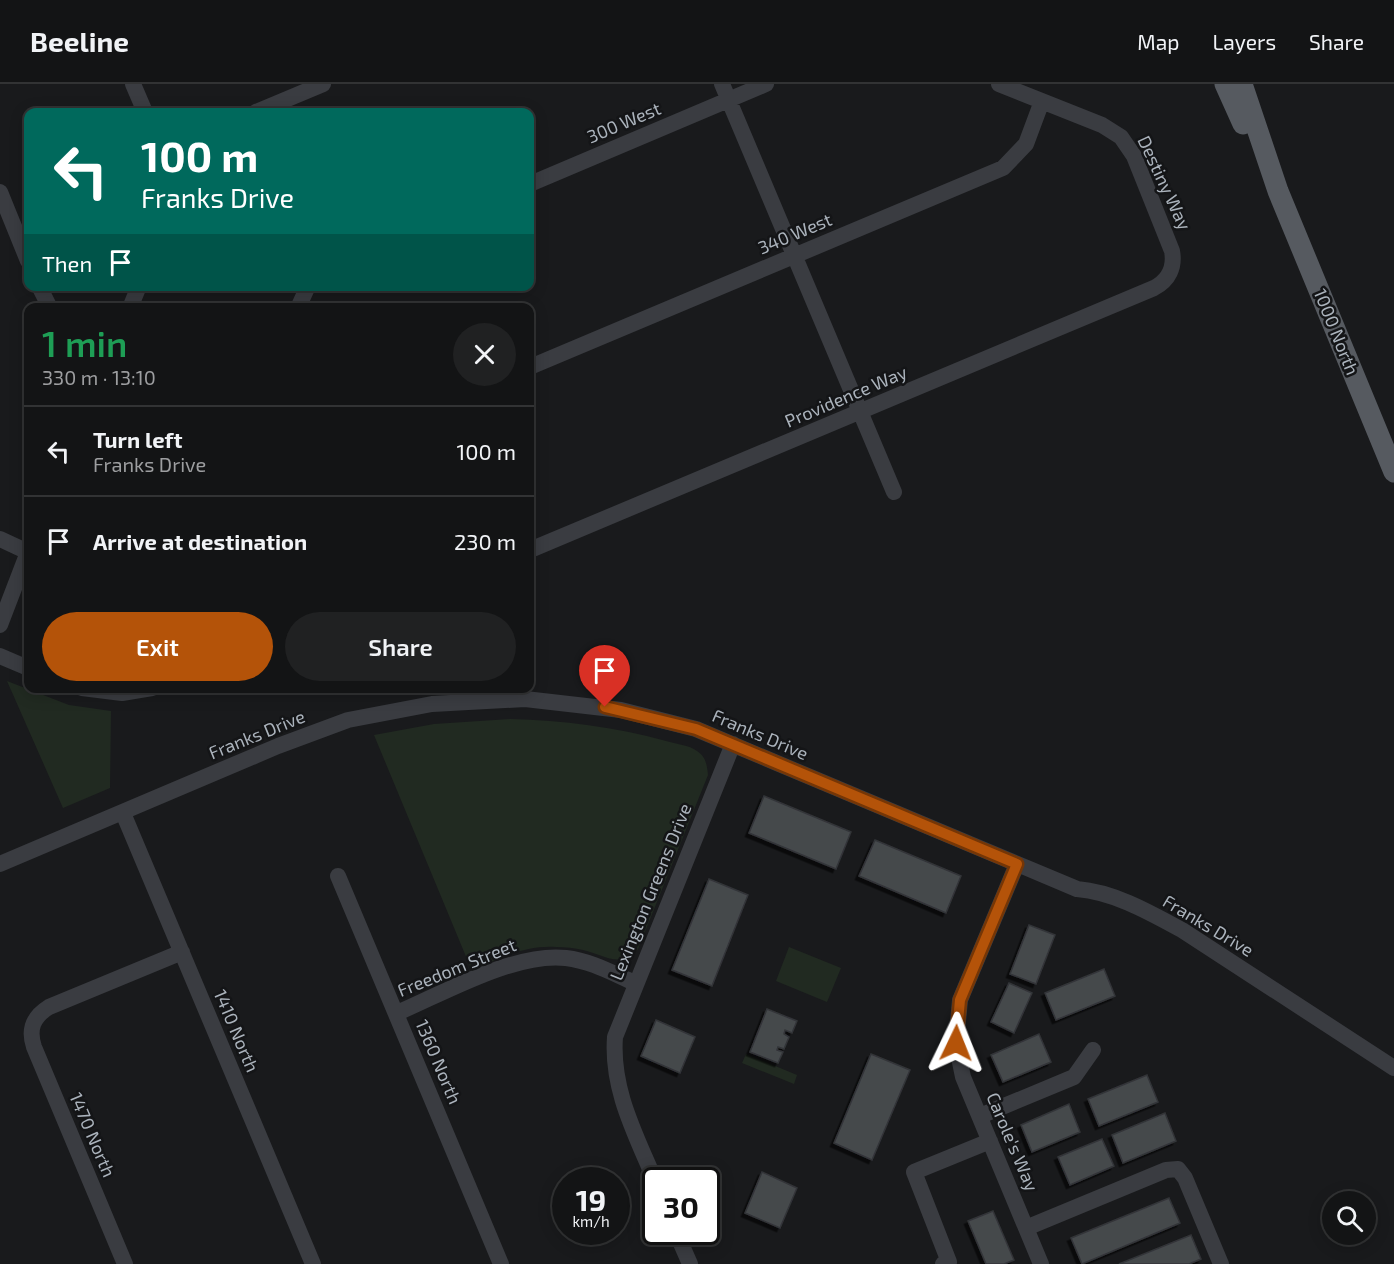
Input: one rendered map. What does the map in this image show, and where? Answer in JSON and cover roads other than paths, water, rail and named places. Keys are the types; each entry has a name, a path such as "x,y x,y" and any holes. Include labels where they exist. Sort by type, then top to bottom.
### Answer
{"main road":[{"name":"1000 North","path":"1225,84 1255,151 1278,191"},
{"name":"1000 North","path":"1242,84 1278,191 1394,472"}],"street":[{"path":"133,84 143,108"},
{"path":"264,108 301,88 323,84"},
{"path":"722,84 894,492"},
{"name":"300 West","path":"534,181 766,84"},
{"name":"Destiny Way","path":"999,84 1109,128 1126,143 1170,245 1173,258 1171,271"},
{"name":"340 West","path":"534,365 1003,168 1026,144 1042,101"},
{"path":"0,192 24,251"},
{"name":"Providence Way","path":"534,548 1154,288 1164,281 1171,271"},
{"path":"0,539 24,550"},
{"path":"0,625 24,562"},
{"path":"0,656 24,666"},
{"name":"Franks Drive","path":"0,864 321,730 376,714 432,704 525,699 590,705 621,710 696,729 1077,889 1096,891 1166,922 1394,1068"},
{"name":"Lexington Greens Drive","path":"649,1167 618,1092 613,1057 615,1037 733,744"},
{"name":"1410 North","path":"123,813 313,1264"},
{"name":"Carole's Way","path":"1017,864 965,986 957,1014 956,1043 959,1063 1041,1264"},
{"name":"1360 North","path":"339,876 501,1264"},
{"name":"1470 North","path":"125,1264 34,1047 31,1034 34,1020 49,1007 182,952"},
{"name":"Freedom Street","path":"397,1013 509,965 536,958 581,961 635,983"},
{"path":"980,1116 1074,1077 1094,1050"},
{"path":"943,1264 949,1262 914,1172 990,1141"},
{"path":"1026,1228 1166,1170 1178,1169 1185,1178 1221,1264"},
{"path":"682,1245 690,1264"}]}
